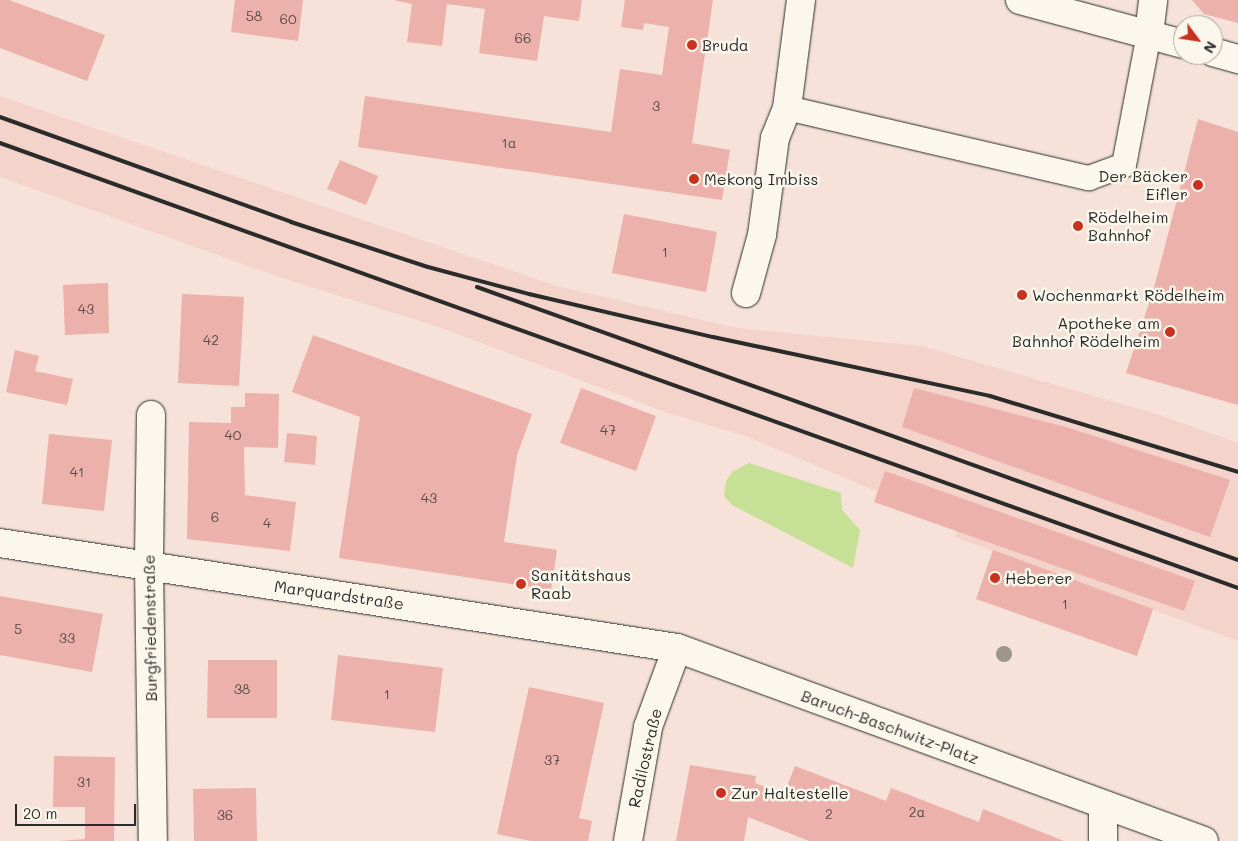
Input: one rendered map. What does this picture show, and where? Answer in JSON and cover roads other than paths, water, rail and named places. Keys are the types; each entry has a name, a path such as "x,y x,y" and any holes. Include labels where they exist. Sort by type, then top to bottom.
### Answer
{"street":[{"path":"746,293 762,235 775,138 787,108 801,0"},
{"path":"1020,0 1173,41"},
{"path":"1149,34 1153,0"},
{"path":"1223,55 1238,59"},
{"name":"Burgfriedenstraße","path":"151,415 149,567 153,841"},
{"name":"Marquardstraße","path":"0,543 677,648"},
{"name":"Baruch-Baschwitz-Platz","path":"677,648 1104,806 1204,841"},
{"name":"Radilostraße","path":"628,841 648,727 677,648"},
{"path":"1104,806 1104,841"}],"lane":[{"path":"787,108 1089,178 1124,165 1149,34"}],"railway":[{"path":"0,117 291,222 428,267 529,294 713,337 990,396 1238,472"},
{"path":"0,143 1238,588"},
{"path":"477,287 1238,560"}],"place":[{"name":"Bruda","path":"692,45"},
{"name":"Mekong Imbiss","path":"694,179"},
{"name":"Der Bäcker Eifler","path":"1198,185"},
{"name":"Rödelheim Bahnhof","path":"1078,226"},
{"name":"Wochenmarkt Rödelheim","path":"1022,295"},
{"name":"Apotheke am Bahnhof Rödelheim","path":"1170,332"},
{"name":"Heberer","path":"995,578"},
{"name":"Sanitätshaus Raab","path":"521,584"},
{"name":"Zur Haltestelle","path":"721,793"}]}
